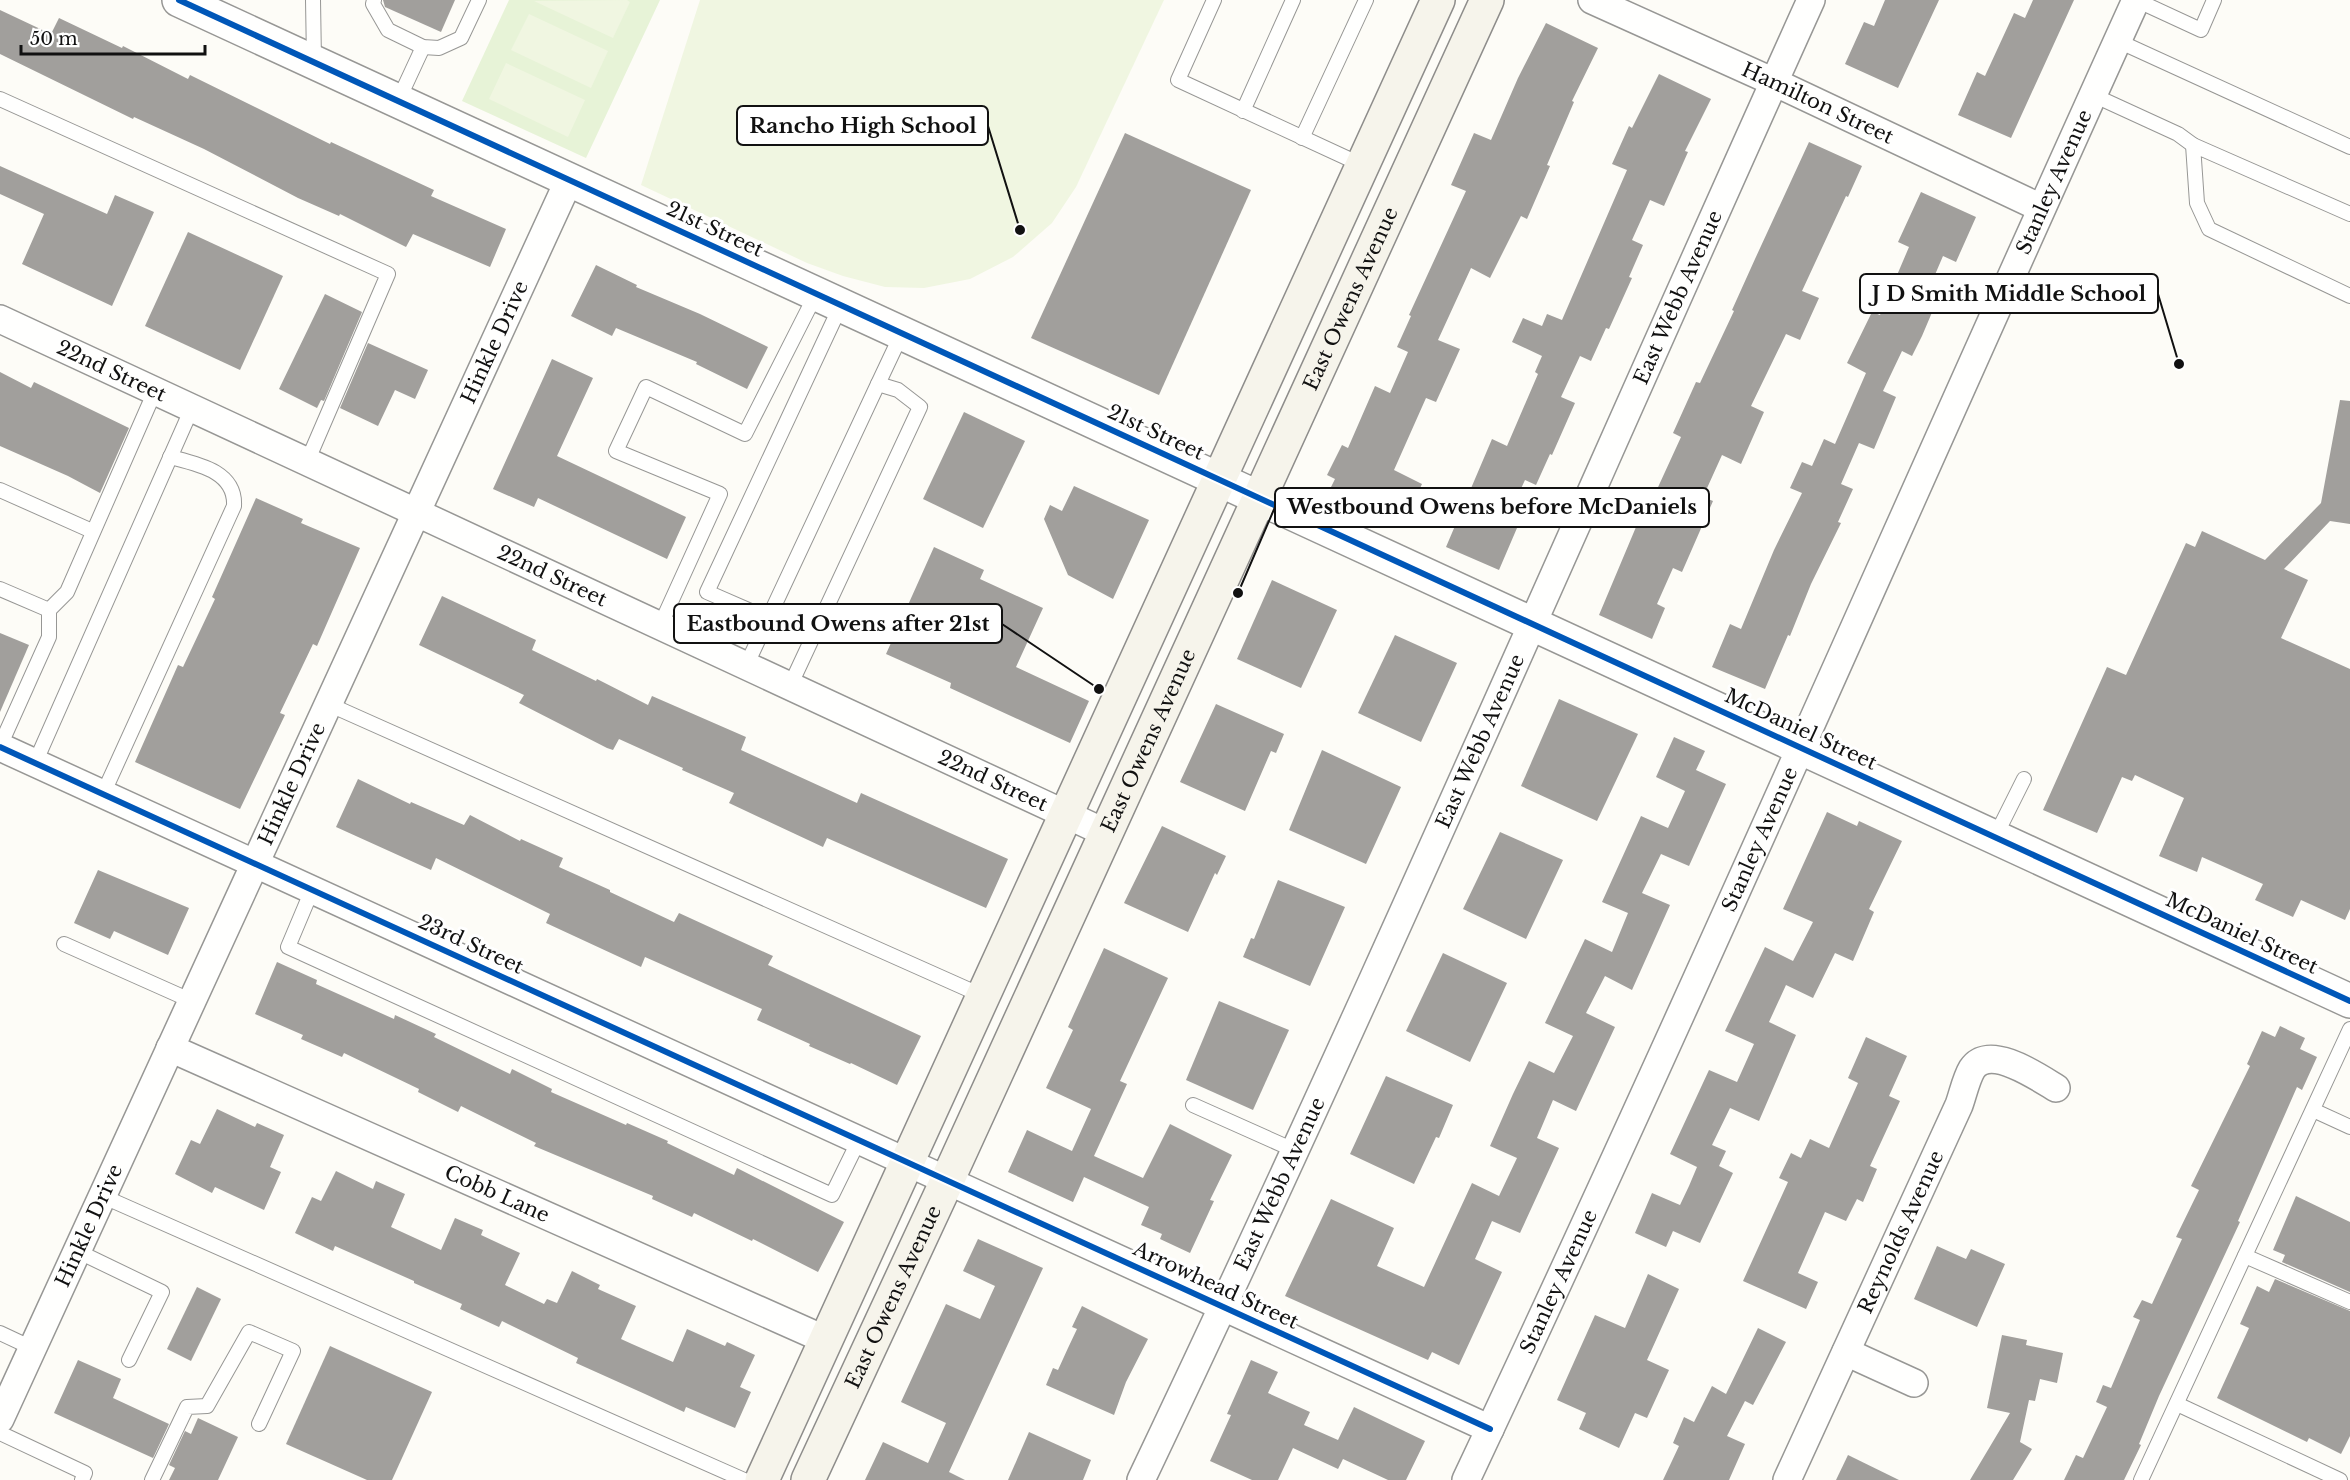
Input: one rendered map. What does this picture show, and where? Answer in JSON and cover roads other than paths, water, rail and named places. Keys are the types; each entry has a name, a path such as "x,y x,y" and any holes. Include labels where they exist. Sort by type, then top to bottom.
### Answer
{"main road":[{"name":"East Owens Avenue","path":"762,1480 826,1340 928,1172 1106,833 1362,165 1438,0"},
{"name":"East Owens Avenue","path":"808,1480 928,1172 983,996 1066,814 1239,488 1385,222 1487,0"},
{"path":"1362,165 1385,222"}],"street":[{"name":"21st Street","path":"179,0 1239,488"},
{"name":"Hamilton Street","path":"1592,0 1774,82 2041,208"},
{"name":"East Webb Avenue","path":"1141,1480 1296,1151 1534,624 1811,0"},
{"name":"Stanley Avenue","path":"1466,1480 1802,748 2041,208 2136,0"},
{"name":"Hinkle Drive","path":"0,1419 569,180"},
{"name":"22nd Street","path":"0,319 1106,833"},
{"name":"McDaniel Street","path":"1239,488 2350,1001"},
{"name":"23rd Street","path":"0,747 928,1172"},
{"name":"Cobb Lane","path":"170,1048 826,1340"},
{"name":"Reynolds Avenue","path":"1787,1480 1954,1116 1972,1068 1983,1061 1998,1060 2022,1067 2056,1088"},
{"name":"Arrowhead Street","path":"928,1172 1490,1429"},
{"path":"1846,1352 1914,1383"}],"lane":[{"path":"313,0 314,62"},
{"path":"374,0 373,4 388,30 423,47 439,48 461,38 479,0"},
{"path":"1214,0 1178,80 1362,165"},
{"path":"1243,111 1293,0"},
{"path":"1302,138 1366,0"},
{"path":"2136,0 2201,30 2214,0"},
{"path":"2118,41 2350,147"},
{"path":"398,101 423,47"},
{"path":"2093,95 2178,134 2193,145 2350,214"},
{"path":"0,99 388,274 308,462"},
{"path":"2193,145 2197,203 2209,229 2350,296"},
{"path":"769,618 707,592 829,299"},
{"path":"660,626 720,494 615,451 646,387 745,434 829,299"},
{"path":"746,666 902,333"},
{"path":"790,686 920,407 898,390 878,384"},
{"path":"0,747 49,637 49,610 67,592 155,391"},
{"path":"35,763 192,408"},
{"path":"103,794 234,506 235,495 228,482 217,472 170,457"},
{"path":"0,490 92,531"},
{"path":"0,588 49,610"},
{"path":"328,704 983,996"},
{"path":"1995,837 2024,779"},
{"path":"312,890 288,947 832,1195 859,1140"},
{"path":"64,944 192,1001"},
{"path":"2141,1480 2350,1029"},
{"path":"1193,1105 1296,1151"},
{"path":"2313,1110 2350,1127"},
{"path":"102,1196 744,1480"},
{"path":"77,1251 162,1292 129,1360"},
{"path":"2245,1256 2350,1302"},
{"path":"153,1480 187,1407 207,1406 249,1332 293,1351 259,1424"},
{"path":"0,1333 32,1348"},
{"path":"2176,1404 2340,1480"},
{"path":"0,1433 85,1473 82,1480"}],"place":[{"name":"Rancho High School","path":"1020,230"},
{"name":"J D Smith Middle School","path":"2179,364"},
{"name":"Westbound Owens before McDaniels","path":"1238,593"},
{"name":"Eastbound Owens after 21st","path":"1099,689"}]}
